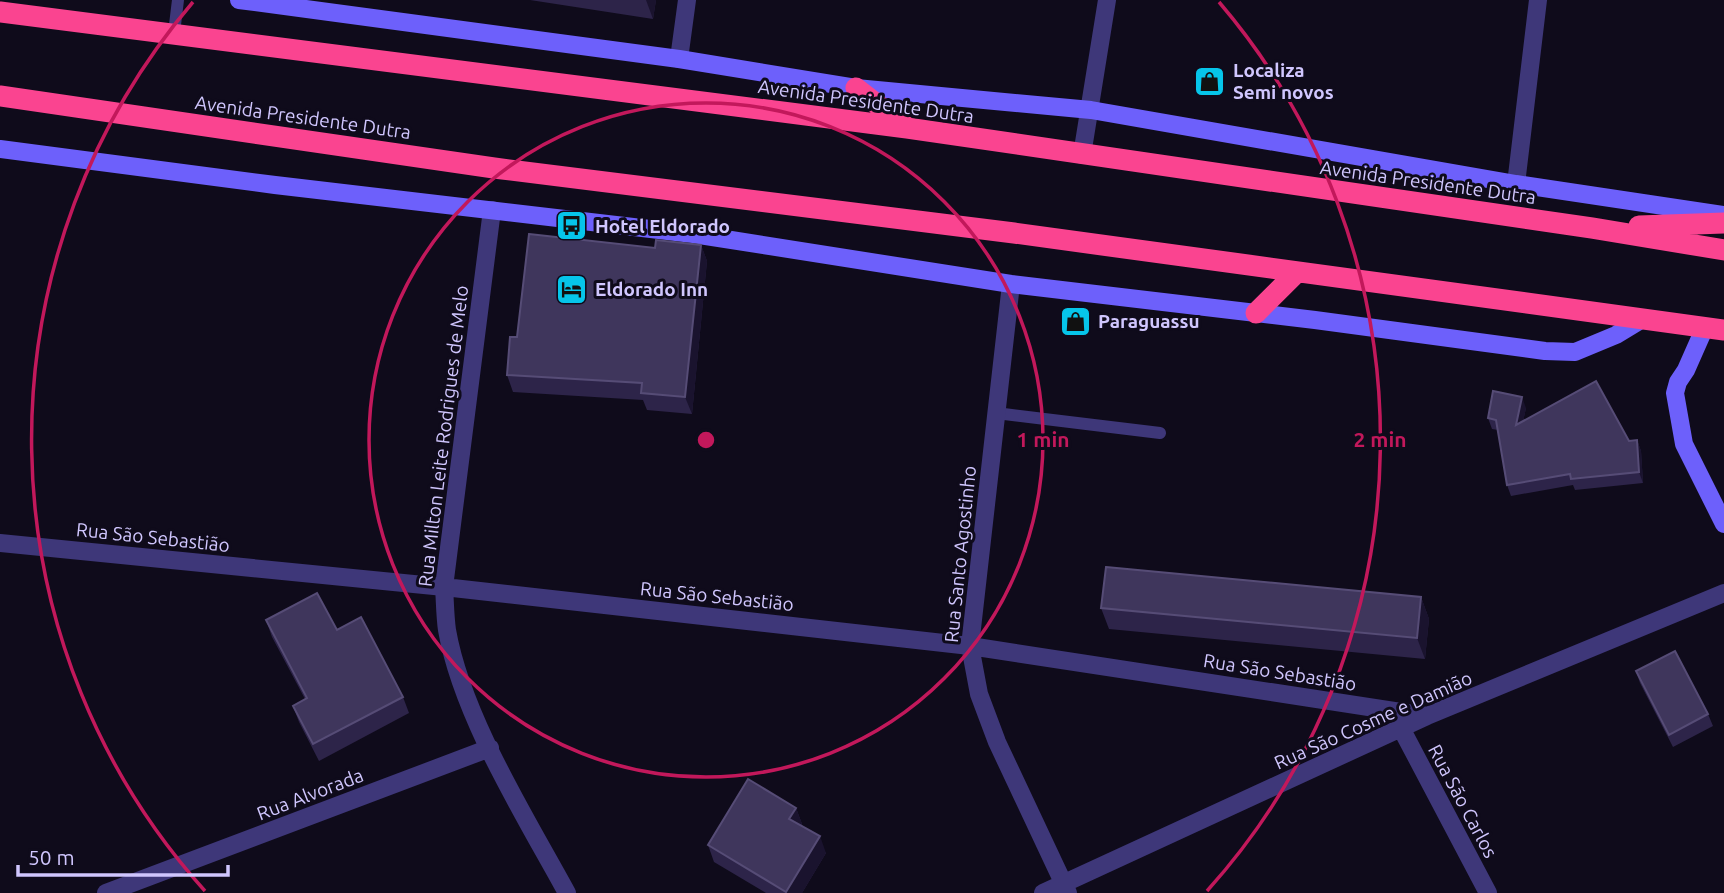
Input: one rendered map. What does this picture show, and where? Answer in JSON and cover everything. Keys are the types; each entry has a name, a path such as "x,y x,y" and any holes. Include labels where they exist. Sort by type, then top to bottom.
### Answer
{"highway":[{"name":"Avenida Presidente Dutra","path":"0,12 906,128 1592,228 1724,250"},
{"path":"856,88 906,128"},
{"name":"Avenida Presidente Dutra","path":"0,96 494,168 1014,233 1714,328"},
{"path":"1592,228 1724,223"},
{"path":"1256,313 1297,272"}],"street":[{"name":"Avenida Presidente Dutra","path":"239,0 679,59 856,88 1091,110 1516,184 1724,215"},
{"path":"679,59 687,0"},
{"path":"1082,155 1107,0"},
{"path":"1516,184 1538,0"},
{"path":"0,149 275,185 693,234 1011,284 1545,351 1575,352 1616,335 1644,318"},
{"name":"Rua Milton Leite Rodrigues de Melo","path":"492,210 444,587 447,630 462,683 490,748 567,893"},
{"name":"Rua Santo Agostinho","path":"1011,284 970,646 979,694 997,742 1066,889"},
{"path":"1714,328 1678,382 1675,393 1684,444 1724,524"},
{"name":"Rua São Sebastião","path":"0,543 444,587 970,646 1427,716"},
{"name":"Rua São Cosme e Damião","path":"1043,893 1066,889 1427,716 1724,593"},
{"name":"Rua São Carlos","path":"1401,728 1488,893"},
{"name":"Rua Alvorada","path":"106,893 490,748"}],"lane":[{"path":"174,33 178,0"},
{"path":"996,413 1160,433"}],"building":[{"path":"529,234 655,248 656,240 701,245 685,397 641,393 642,383 507,375 510,337 517,337"},
{"path":"1596,381 1629,441 1637,440 1639,472 1571,479 1570,474 1507,485 1496,420 1488,418 1493,391 1522,397 1516,425"},
{"path":"1106,567 1421,597 1417,638 1101,608"},
{"path":"317,593 337,630 361,617 403,697 313,744 293,706 307,698 266,620"},
{"path":"1675,651 1708,714 1669,735 1636,671"},
{"path":"748,779 796,808 789,819 820,836 786,892 708,845"}],"place":[{"name":"Localiza Semi novos","path":"1210,81"},
{"name":"Hotel Eldorado","path":"572,226"},
{"name":"Eldorado Inn","path":"572,289"},
{"name":"Paraguassu","path":"1075,321"}]}
